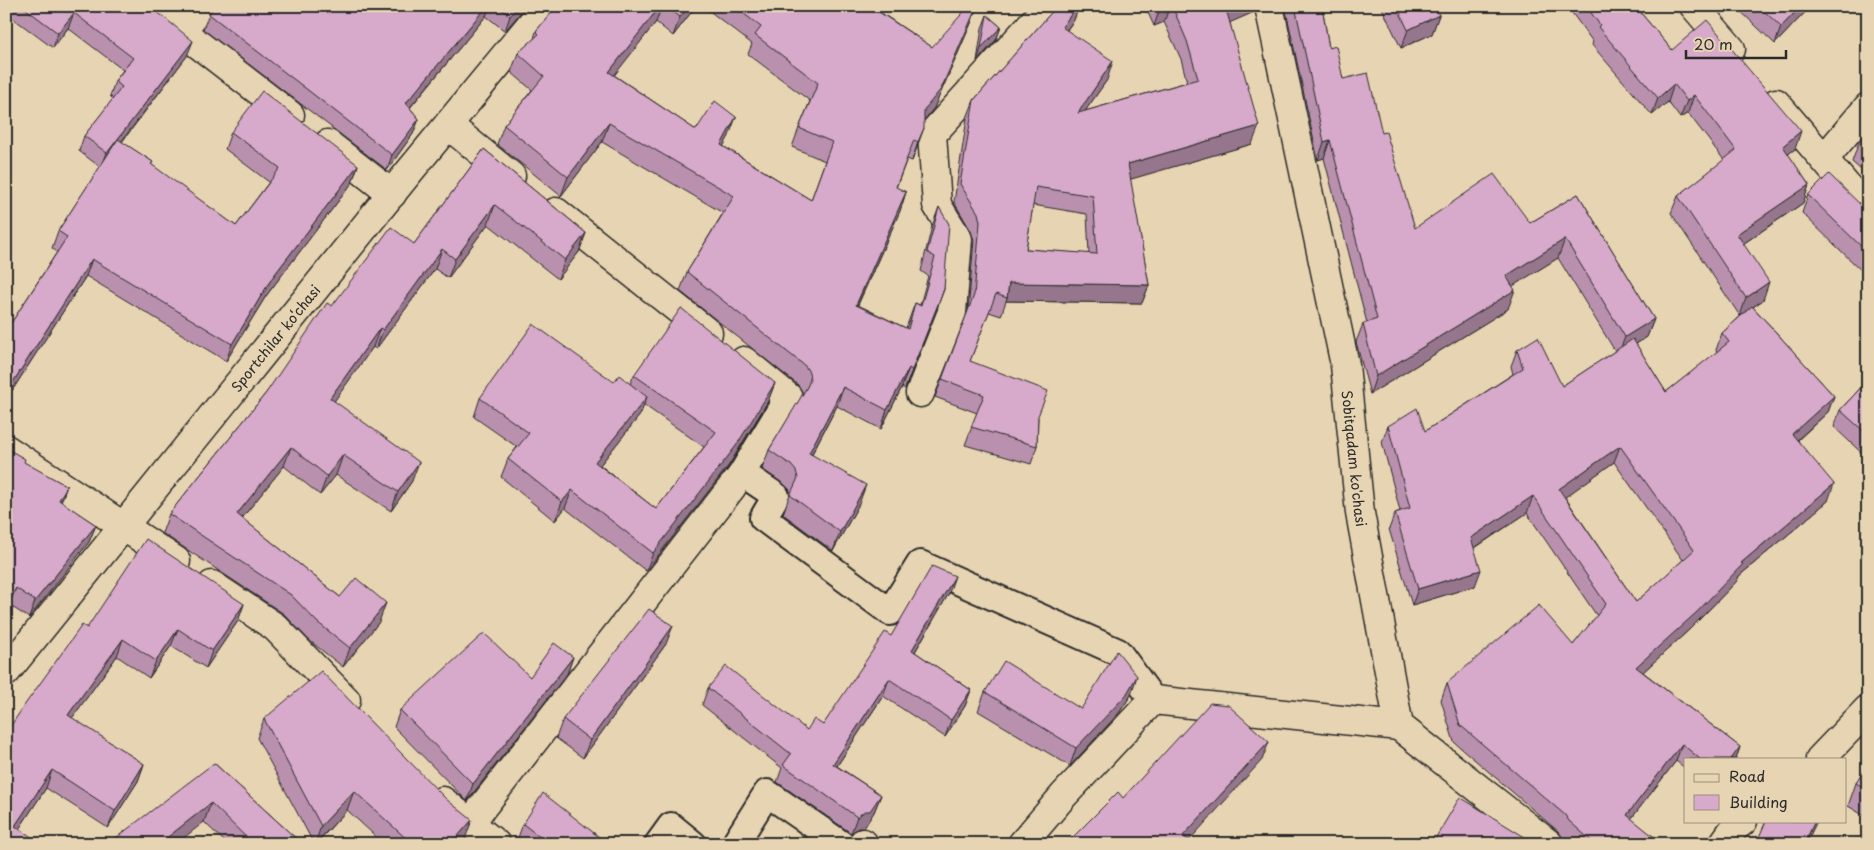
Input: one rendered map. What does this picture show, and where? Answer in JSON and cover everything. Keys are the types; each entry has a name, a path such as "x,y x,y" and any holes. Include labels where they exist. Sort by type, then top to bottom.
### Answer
{"street":[{"path":"150,6 392,194"},
{"path":"181,30 202,6"},
{"name":"Sportchilar ko‘chasi","path":"6,672 546,6"},
{"path":"920,393 952,312 958,239 937,205 932,134 1048,6"},
{"name":"Sobitqadam ko'chasi","path":"1269,6 1344,365 1360,513 1399,726"},
{"path":"1694,6 1744,64"},
{"path":"1762,86 1868,211"},
{"path":"1824,159 1868,107"},
{"path":"448,125 788,396 737,480 470,823"},
{"path":"6,450 275,627 362,717"},
{"path":"737,480 776,496 763,518 890,612 920,564 1118,652 1153,700 1399,726 1549,844"},
{"path":"1022,844 1064,795 1153,700"},
{"path":"1821,758 1868,709"},
{"path":"429,786 450,807 496,844"},
{"path":"736,844 767,793 857,843"},
{"path":"1723,844 1735,827 1742,822"},
{"path":"658,844 671,826 693,844"}],"building":[{"path":"6,6 12,6 6,14"},
{"path":"22,6 150,6 193,41 107,153 84,136 122,87 115,81 133,58 74,13 58,33"},
{"path":"214,6 487,6 406,103 419,119 392,155 209,14"},
{"path":"498,6 519,6 510,16"},
{"path":"557,6 660,6 609,72 696,130 715,101 736,117 721,145 811,200 832,142 799,128 818,83 755,35 761,27 734,6 879,6 876,10 932,47 969,6 977,6 941,89 924,110 924,128 918,142 914,140 896,187 906,192 856,305 908,329 915,303 921,306 935,257 927,252 939,207 949,224 944,289 912,370 909,368 887,410 843,387 809,453 866,485 840,532 790,495 798,478 796,471 791,465 769,450 807,387 810,380 809,372 805,366 687,272 734,196 609,123 568,177 504,125 544,76 518,53 539,34 536,31"},
{"path":"666,6 689,6 680,17"},
{"path":"1057,6 1077,6 1062,27 1113,61 1078,113 1198,79 1187,41 1172,6 1232,6 1226,9 1259,126 1128,164 1149,285 1009,283 1007,298 996,294 970,361 1048,391 1038,416 1037,446 971,427 984,395 942,379 974,295 980,222 978,213 960,184 974,100","holes":["1036,187 1093,196 1097,254 1026,249"]},
{"path":"1295,6 1322,6 1329,48 1336,46 1343,79 1368,73 1382,133 1386,132 1415,228 1494,174 1530,223 1578,194 1654,319 1625,337 1565,239 1506,276 1515,290 1376,376 1363,324 1377,319 1330,140 1324,142"},
{"path":"1397,6 1434,6 1439,15 1408,30"},
{"path":"1586,6 1635,6 1672,50 1707,20 1801,131 1783,146 1809,185 1737,234 1769,282 1746,298 1678,196 1736,150 1694,95 1687,101 1674,84 1658,98 1598,27 1600,25"},
{"path":"1759,6 1801,6 1781,27"},
{"path":"987,15 1001,27 981,48"},
{"path":"262,91 358,165 272,278 232,344 92,259 6,393 6,331 67,237 58,231 118,139 153,162 151,164 236,226 280,168 231,132"},
{"path":"1868,132 1868,146 1860,139"},
{"path":"484,149 586,233 565,260 495,205 455,259 442,249 383,330 380,328 330,398 419,462 398,492 343,455 327,476 291,447 237,514 340,597 356,578 386,603 350,648 317,622 291,595 169,514 266,393 327,303 332,306 391,227 414,244"},
{"path":"1829,174 1868,212 1868,253 1808,195"},
{"path":"1752,306 1834,396 1792,434 1834,484 1741,563 1743,564 1697,612 1636,667 1740,747 1732,758 1699,758 1682,744 1627,815 1663,844 1595,844 1569,821 1565,815 1460,725 1447,683 1539,605 1573,645 1606,604 1533,496 1471,538 1481,570 1418,589 1395,513 1410,508 1388,426 1417,408 1425,431 1523,368 1517,350 1538,337 1562,386 1633,339 1666,392 1729,342 1722,333","holes":["1620,446 1694,550 1636,602 1559,489"]},
{"path":"681,308 775,383 736,446 653,553 572,490 562,502 508,459 529,433 480,398 533,324 614,382 619,375 647,397 595,462 656,509 716,432 634,375"},
{"path":"1868,380 1868,435 1840,410"},
{"path":"6,448 25,459 24,462 67,486 59,500 96,525 35,601 16,588 6,606"},
{"path":"146,539 244,604 212,651 178,629 156,661 123,639 68,715 144,764 115,811 52,770 15,826 42,844 6,844 6,733 82,625 87,628"},
{"path":"932,566 955,576 912,650 971,690 951,720 889,679 833,764 881,795 870,811 865,811 857,817 783,765 791,754 708,688 726,666 807,730 814,719 823,725 885,632 891,636"},
{"path":"649,609 673,626 590,740 563,719"},
{"path":"484,633 530,677 554,643 573,657 473,784 400,710"},
{"path":"1117,651 1137,676 1126,695 1076,748 985,692 1004,661 1081,709"},
{"path":"321,671 446,799 472,820 451,844 409,844 410,842 354,791 321,826 264,719"},
{"path":"1210,703 1228,705 1269,742 1183,836 1193,844 1066,844 1118,792 1123,798"},
{"path":"214,763 302,844 253,844 211,803 159,844 108,844"},
{"path":"1868,765 1868,790 1856,783"},
{"path":"543,793 608,844 549,844 523,824"},
{"path":"1460,797 1536,844 1432,844"},
{"path":"1766,822 1815,822 1804,844 1756,844"}]}
